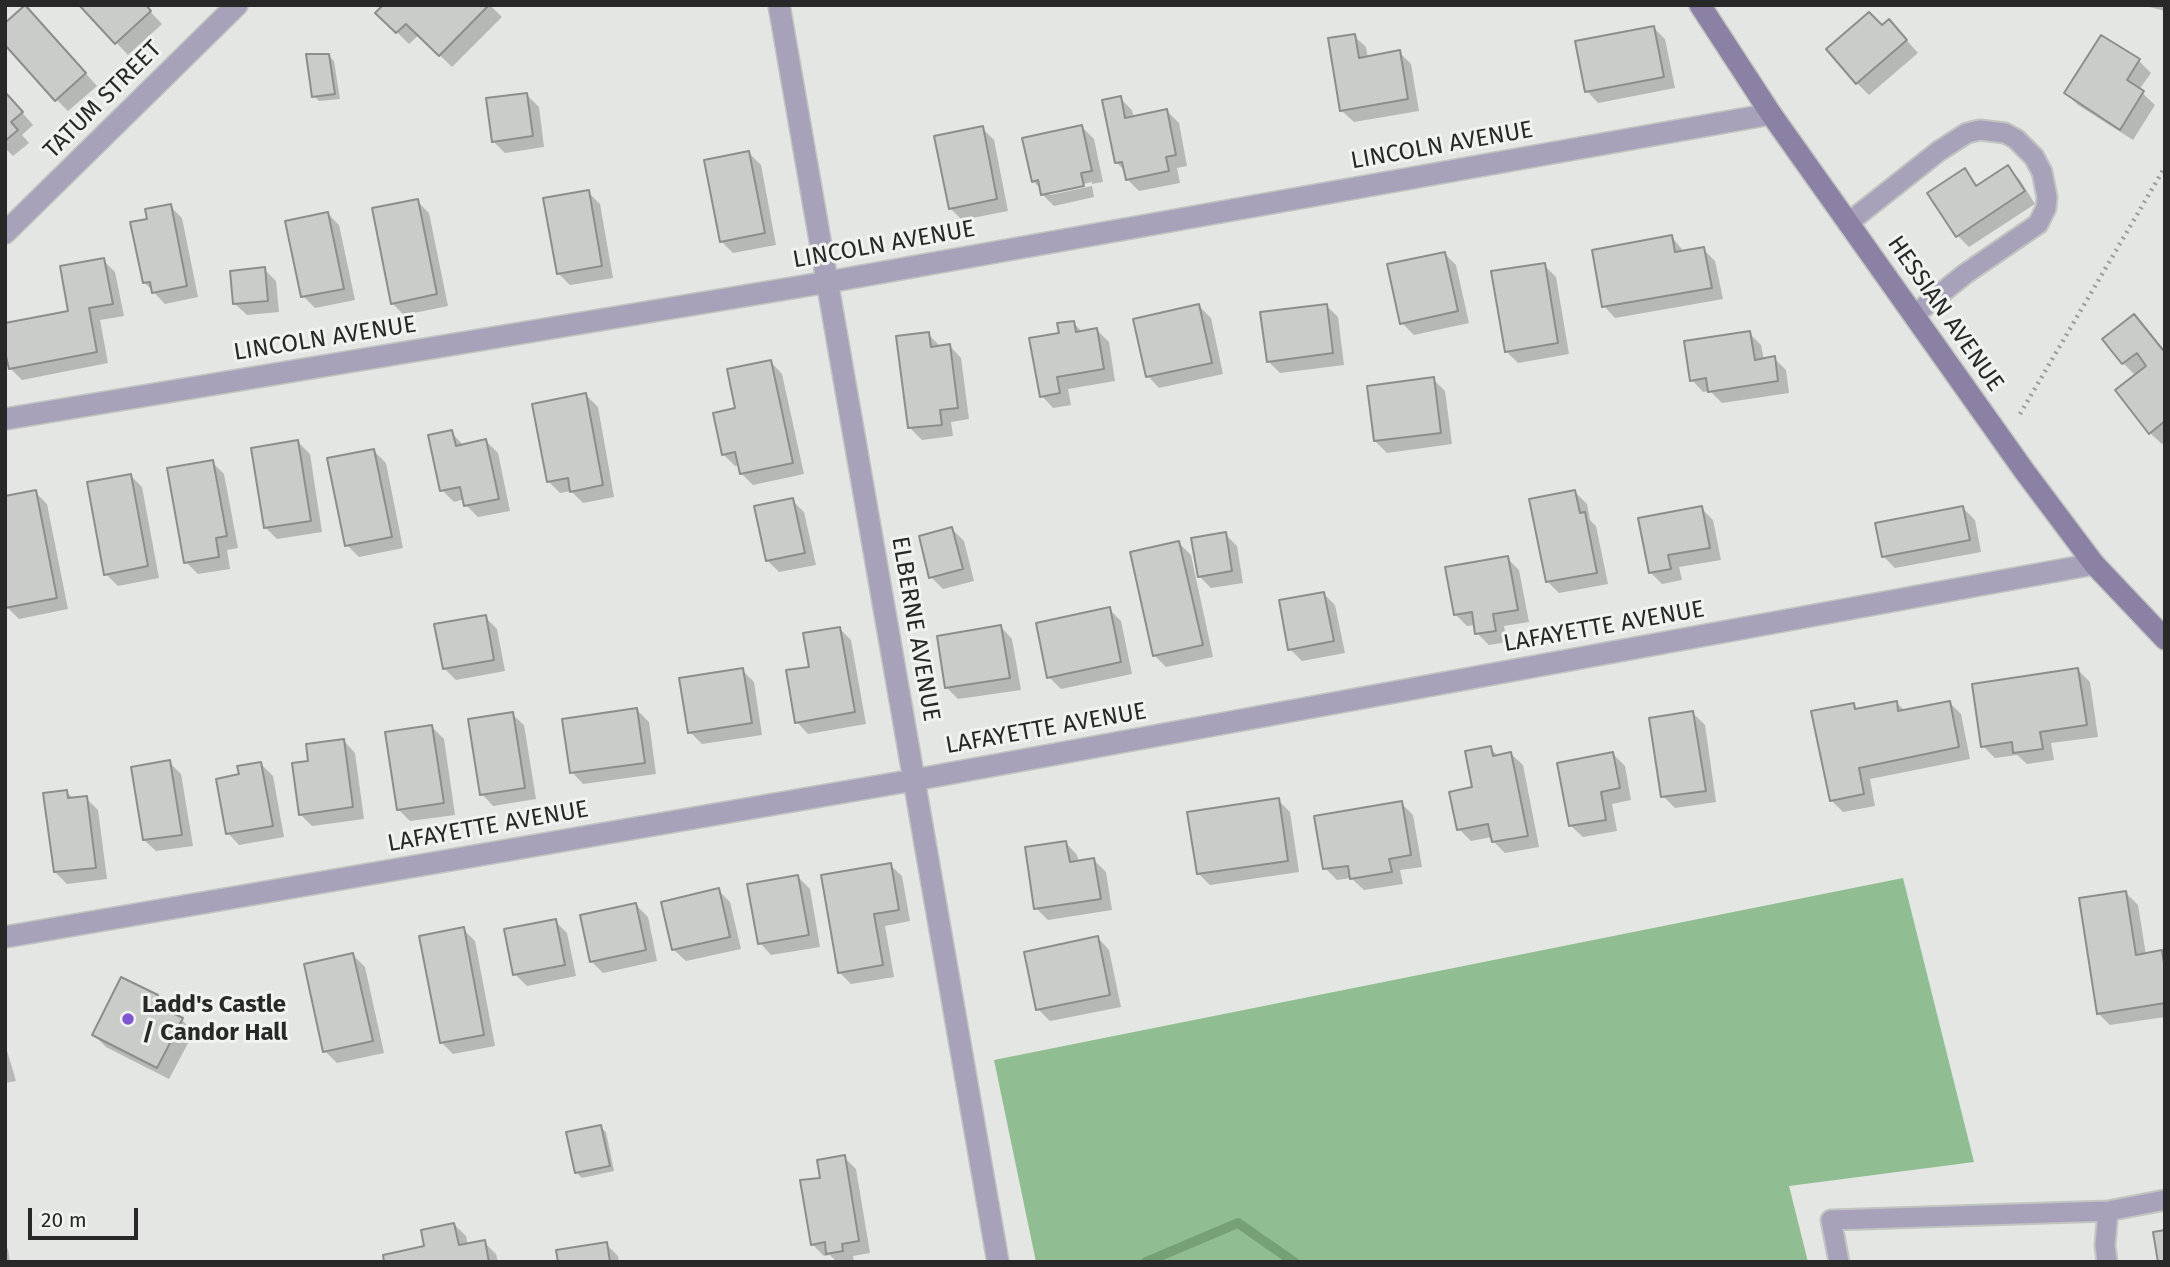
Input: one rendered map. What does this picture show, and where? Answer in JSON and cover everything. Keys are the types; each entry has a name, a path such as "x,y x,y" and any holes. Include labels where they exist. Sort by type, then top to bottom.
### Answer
{"main road":[{"name":"HESSIAN AVENUE","path":"1700,5 1771,114 2004,442 2094,564 2165,639"}],"street":[{"name":"TATUM STREET","path":"5,233 237,5"},
{"name":"ELBERNE AVENUE","path":"779,5 998,1262"},
{"name":"LINCOLN AVENUE","path":"5,419 828,282 1771,114"},
{"name":"LAFAYETTE AVENUE","path":"5,937 914,780 2094,564"}],"lane":[{"path":"1848,223 1939,151 1967,133 1980,130 2005,133 2016,138 2034,157 2042,172 2047,197 2046,208 2038,224 1965,274 1914,315"},
{"path":"1839,1262 1831,1220 2109,1211 2165,1200"},
{"path":"2107,1262 2105,1245 2109,1211"}],"path":[{"path":"2004,442 2165,167"}],"green space":[{"path":"1903,878 1974,1162 1789,1186 1808,1262 1036,1262 994,1060"}],"building":[{"path":"25,5 86,73 55,101 5,45 5,23"},
{"path":"79,5 146,5 151,11 115,44"},
{"path":"383,5 489,5 439,56 406,24 396,33 375,13"},
{"path":"1869,12 1882,25 1889,19 1907,40 1856,84 1826,49"},
{"path":"1654,26 1664,77 1585,92 1575,41"},
{"path":"1355,34 1359,58 1400,50 1408,99 1340,111 1328,38"},
{"path":"2101,35 2140,59 2127,80 2144,91 2120,130 2064,93"},
{"path":"306,54 329,54 335,94 312,97"},
{"path":"5,92 23,112 11,122 18,130 5,141"},
{"path":"527,93 533,136 492,142 486,98"},
{"path":"1121,96 1125,118 1167,109 1176,155 1166,157 1169,171 1126,180 1122,162 1115,163 1102,100"},
{"path":"1082,125 1092,171 1081,173 1084,186 1041,195 1038,180 1032,182 1022,138"},
{"path":"983,126 997,199 949,209 934,136"},
{"path":"749,151 765,233 720,242 704,160"},
{"path":"2008,165 2025,191 1956,237 1927,193 1965,168 1976,186"},
{"path":"589,190 602,266 557,274 543,198"},
{"path":"418,199 437,294 391,304 372,208"},
{"path":"171,204 187,286 152,293 150,282 143,283 130,222 147,219 145,209"},
{"path":"328,212 344,289 301,297 285,221"},
{"path":"1672,235 1675,252 1704,247 1712,288 1602,307 1592,250"},
{"path":"1445,252 1458,311 1400,324 1387,264"},
{"path":"104,258 113,304 89,308 97,352 9,369 5,352 5,323 68,311 60,266"},
{"path":"1545,263 1558,343 1505,352 1491,271"},
{"path":"265,267 268,301 233,304 230,271"},
{"path":"1199,304 1212,363 1146,377 1133,319"},
{"path":"1327,304 1333,353 1267,362 1260,312"},
{"path":"2134,314 2163,350 2165,348 2165,421 2149,434 2115,390 2146,366 2137,353 2122,364 2102,339"},
{"path":"1074,321 1076,332 1097,328 1104,369 1057,377 1060,393 1040,397 1029,338 1059,333 1057,323"},
{"path":"1750,331 1755,360 1775,356 1778,381 1708,392 1706,378 1690,381 1684,341"},
{"path":"929,332 931,347 950,344 958,408 940,410 942,425 908,428 896,336"},
{"path":"771,360 793,463 740,474 735,452 722,455 713,413 735,408 727,369"},
{"path":"1434,377 1441,433 1374,441 1367,386"},
{"path":"586,393 603,485 570,492 568,478 547,482 532,404"},
{"path":"452,430 456,446 486,439 499,499 464,506 460,487 440,491 428,435"},
{"path":"298,440 311,521 264,528 251,448"},
{"path":"374,449 392,537 345,546 327,458"},
{"path":"213,460 227,536 216,538 219,557 184,563 167,468"},
{"path":"131,474 148,566 104,575 87,482"},
{"path":"36,490 57,598 5,608 5,496"},
{"path":"1575,490 1580,513 1585,512 1597,573 1546,582 1529,499"},
{"path":"793,498 805,553 766,561 754,506"},
{"path":"1702,506 1710,548 1668,555 1671,569 1649,573 1638,518"},
{"path":"1963,506 1970,540 1882,557 1875,523"},
{"path":"952,527 963,569 929,578 919,536"},
{"path":"1226,532 1232,571 1198,577 1191,538"},
{"path":"1179,541 1203,645 1153,656 1130,552"},
{"path":"1508,556 1518,610 1493,614 1496,631 1475,634 1472,612 1454,615 1445,567"},
{"path":"1324,592 1334,641 1288,650 1279,600"},
{"path":"1110,607 1121,662 1047,678 1036,623"},
{"path":"486,615 494,660 443,669 434,624"},
{"path":"1001,625 1010,678 945,688 937,636"},
{"path":"840,627 855,712 795,723 786,670 809,667 803,633"},
{"path":"743,668 752,723 688,733 679,678"},
{"path":"2078,668 2087,725 2040,732 2043,749 2013,753 2012,742 1981,747 1972,684"},
{"path":"1897,701 1898,711 1950,701 1959,747 1859,768 1864,794 1830,801 1811,711 1854,703 1855,709"},
{"path":"637,708 645,763 570,773 562,719"},
{"path":"1693,711 1706,791 1661,797 1649,718"},
{"path":"513,712 525,788 480,795 468,719"},
{"path":"432,725 444,803 397,810 385,732"},
{"path":"344,739 353,807 299,815 292,763 308,761 306,744"},
{"path":"1491,746 1493,756 1511,752 1528,836 1492,842 1488,824 1457,830 1449,792 1472,787 1465,751"},
{"path":"1613,752 1620,788 1601,792 1606,820 1569,826 1557,763"},
{"path":"170,760 182,835 143,840 131,767"},
{"path":"261,762 273,826 226,834 216,779 239,774 237,766"},
{"path":"67,790 68,798 87,796 96,868 54,872 43,793"},
{"path":"1279,798 1288,861 1197,874 1187,812"},
{"path":"1402,801 1411,855 1389,859 1392,872 1350,879 1348,866 1323,869 1314,816"},
{"path":"1066,841 1070,862 1094,858 1101,899 1034,909 1025,847"},
{"path":"891,863 899,910 874,914 883,965 838,973 821,875"},
{"path":"798,875 809,935 758,944 747,884"},
{"path":"719,888 730,937 672,950 661,902"},
{"path":"2126,891 2136,955 2162,950 2165,1003 2097,1014 2079,898"},
{"path":"636,903 646,950 590,962 580,915"},
{"path":"556,919 565,965 513,975 504,929"},
{"path":"464,927 484,1035 440,1043 419,936"},
{"path":"1098,936 1110,995 1036,1010 1024,952"},
{"path":"353,953 373,1041 323,1052 304,964"},
{"path":"121,977 158,995 154,1004 183,1018 157,1068 92,1035"},
{"path":"601,1125 610,1166 575,1173 566,1132"},
{"path":"845,1155 859,1241 842,1244 843,1251 826,1254 825,1242 811,1245 800,1180 820,1178 817,1160"},
{"path":"454,1223 459,1245 485,1240 489,1262 384,1262 383,1255 424,1246 421,1230"},
{"path":"2165,1230 2165,1262 2158,1262 2153,1232"},
{"path":"607,1242 610,1262 558,1262 556,1250"}],"waterway":[{"path":"1146,1262 1238,1223 1294,1262"}],"place":[{"name":"Ladd's Castle / Candor Hall","path":"128,1019"}]}
